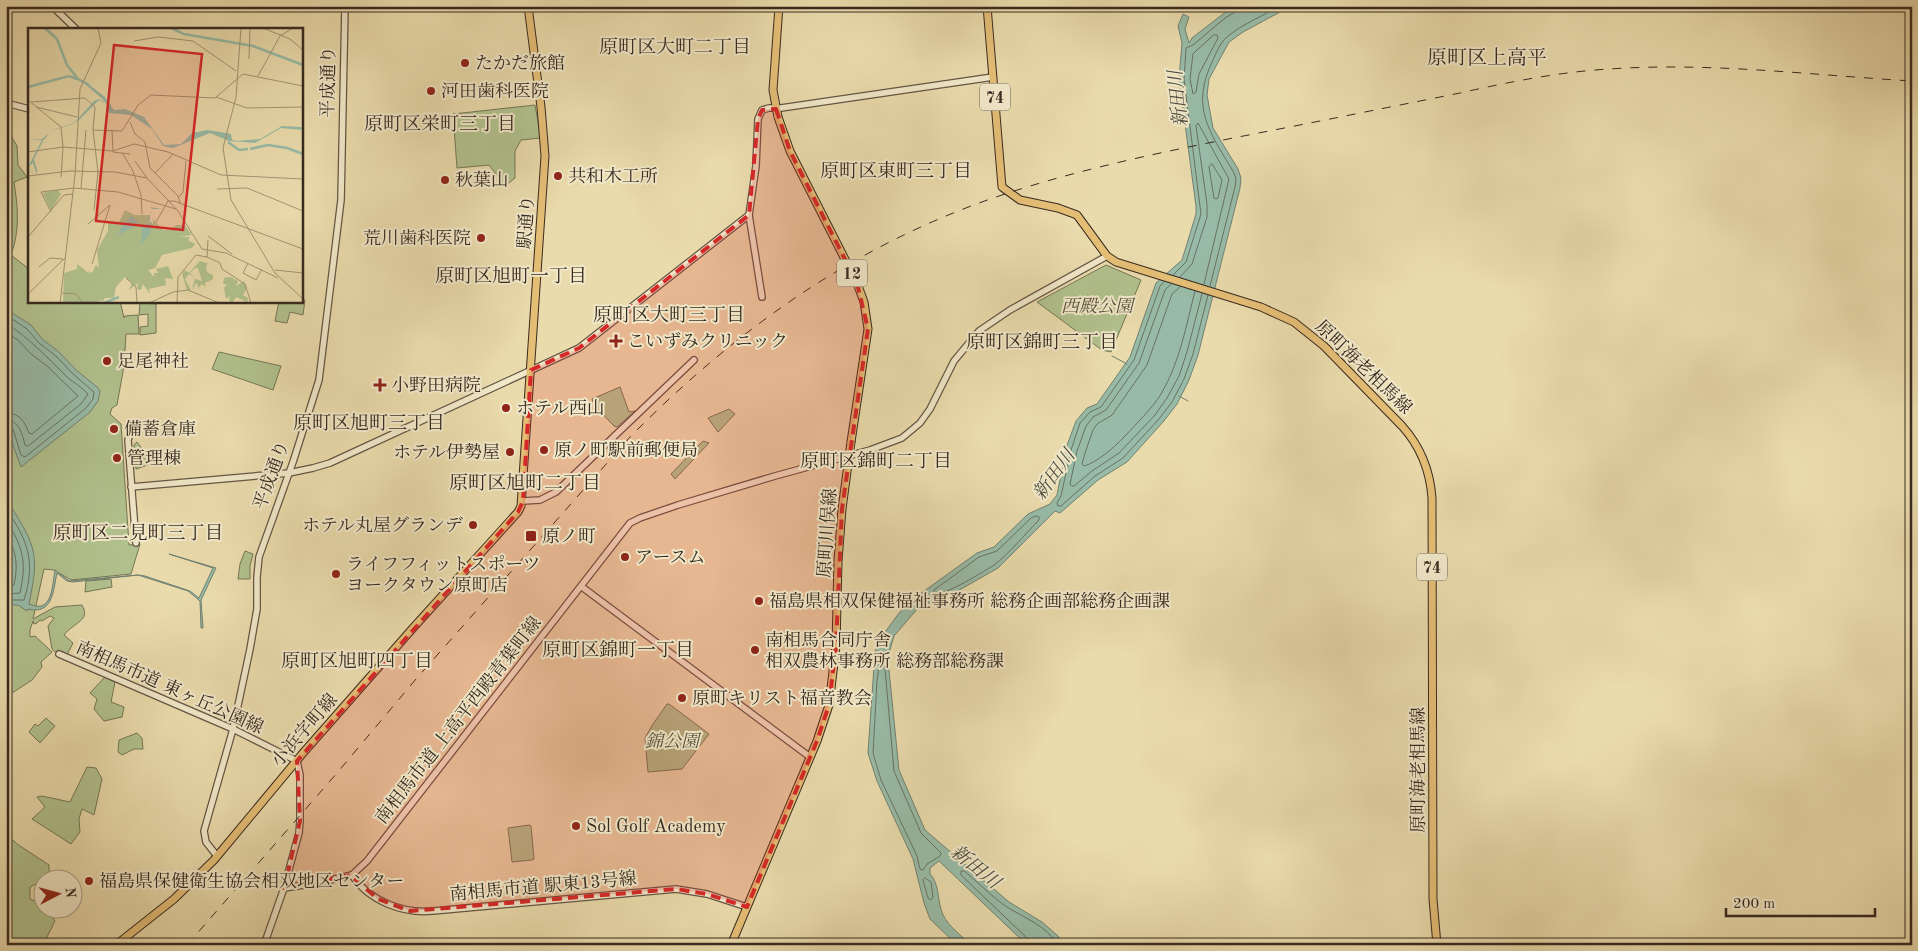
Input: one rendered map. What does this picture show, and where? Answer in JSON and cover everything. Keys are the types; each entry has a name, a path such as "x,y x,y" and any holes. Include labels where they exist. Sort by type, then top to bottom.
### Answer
{"main road":[{"name":"駅通り","path":"523,501 546,156 528,6"},
{"name":"原町川俣線","path":"731,945 810,757 826,713 835,666 839,542 849,456 868,340 868,320 857,283 790,151 778,117 773,90 779,6"},
{"name":"原町海老相馬線","path":"987,6 1002,187 1020,200 1058,208 1077,215 1094,241 1107,256 1116,262 1222,294 1281,315 1311,334 1412,437 1424,459 1430,480 1432,498 1433,899 1437,945"},
{"name":"小浜字町線","path":"116,945 174,899 217,856 413,628 518,512 523,501"}],"street":[{"path":"52,6 75,28"},
{"name":"平成通り","path":"217,856 206,842 204,831 233,729 255,625 259,557 319,380 340,210 345,6"},
{"path":"762,297 749,215 756,166 758,119 762,110 993,77"},
{"path":"6,103 28,109"},
{"path":"131,487 289,473 330,463 579,348 749,215"},
{"name":"南相馬市道 上高平西殿青葉町線","path":"352,875 373,854 630,523 640,518 774,476 894,442 910,433 920,423 934,403 954,361 979,331 1010,310 1107,256"},
{"path":"523,501 540,500 556,492 694,360"},
{"path":"130,434 128,440 136,543"},
{"path":"582,587 810,757"},
{"name":"南相馬市道 東ヶ丘公園線","path":"59,654 233,729 297,761"},
{"path":"264,945 284,888 300,826 300,775 297,761"},
{"path":"284,888 317,884 352,875"},
{"name":"南相馬市道 駅東13号線","path":"352,875 378,899 394,907 410,911 433,912 676,889 707,894 747,908"}],"highlighted area":[{"path":"776,109 790,151 857,283 868,329 842,509 836,646 829,705 817,741 747,907 707,894 676,889 410,911 378,899 350,875 284,888 300,821 297,761 518,512 523,501 531,370 579,348 749,215 758,119 762,110"}],"green space":[{"path":"535,105 541,138 521,140 515,151 515,178 505,186 489,165 457,168 453,114"},
{"path":"6,134 10,134 17,146 18,165 27,177 14,182 17,219 16,237 11,255 28,268 28,302 120,302 124,318 125,316 138,315 139,334 126,334 124,366 117,405 112,408 110,414 121,424 129,545 140,544 131,574 71,580 54,570 44,569 33,619 55,607 82,605 84,615 64,635 73,643 67,655 64,652 55,652 52,649 48,626 54,618 50,616 34,624 33,621 30,637 35,636 52,652 41,662 42,667 32,680 6,697"},
{"name":"西殿公園","path":"1106,265 1141,280 1111,352 1102,350 1037,302"},
{"path":"302,300 305,300 303,315 290,312 287,323 275,321 279,302 302,302"},
{"path":"140,303 156,304 156,333 140,335 140,327 148,326 148,314 139,315"},
{"path":"219,352 281,366 273,390 212,369"},
{"path":"620,387 629,412 635,411 617,427 594,405 592,399"},
{"path":"729,409 735,414 718,432 708,418"},
{"path":"703,441 709,443 675,479 671,474"},
{"path":"137,442 153,463 136,469 134,445"},
{"path":"245,551 253,554 250,566 250,579 238,579 240,564"},
{"path":"111,579 112,587 85,592 86,581"},
{"path":"105,677 115,682 111,702 124,707 122,717 104,721 94,709 97,699 90,693"},
{"name":"錦公園","path":"667,704 709,734 682,769 648,772 645,738"},
{"path":"46,718 55,726 40,743 29,732 35,724 38,726"},
{"path":"137,733 142,738 143,749 134,749 122,755 118,752 119,740"},
{"path":"87,767 96,768 102,779 94,815 82,809 79,819 80,832 71,844 32,819 45,807 37,797 42,796 70,802"},
{"path":"531,826 534,859 512,862 508,828"},
{"path":"6,833 17,844 49,865 49,868 32,868 30,899 32,900 32,918 53,918 55,921 43,945 6,945"}],"water":[{"path":"1236,6 1291,6 1243,32 1229,42 1209,79 1207,95 1213,128 1238,169 1241,178 1198,355 1189,380 1177,404 1127,462 1098,480 1060,513 1055,511 998,568 954,593 919,607 894,636 889,653 889,670 899,770 925,830 1009,902 1042,922 1058,936 1063,945 1027,945 939,861 930,868 930,874 937,888 943,915 952,927 971,945 957,945 930,919 913,859 877,781 868,753 875,652 880,639 899,613 920,594 977,553 994,547 1028,514 1050,504 1057,495 1066,448 1076,421 1087,408 1097,404 1130,357 1156,283 1182,260 1196,214 1179,79 1182,43 1178,26 1183,14 1189,17 1185,29 1189,43 1192,38"},
{"path":"6,309 31,325 42,339 59,352 100,391 98,401 90,412 21,467 6,426"},
{"path":"6,503 10,505 31,542 35,562 29,604 41,606 48,601 52,591 55,570 69,581 138,575 73,582 67,581 57,573 53,594 47,605 43,608 36,610 28,609 27,611 18,605 6,605"},
{"path":"169,554 216,568 201,600 203,628 201,628 200,601 188,591 138,575 190,591 199,598 213,568"}],"waterway":[{"path":"1112,356 1127,364"},
{"path":"1179,396 1188,401"}],"railway":[{"path":"187,945 416,679 631,436 671,397 755,327 799,295 845,266 893,240 944,217 996,197 1077,173 1201,145 1515,81 1553,75 1590,70 1685,67 1760,70 1912,81"}],"place":[{"name":"たかだ旅館","path":"465,63"},
{"name":"河田歯科医院","path":"431,91"},
{"name":"共和木工所","path":"558,176"},
{"name":"秋葉山","path":"445,180"},
{"name":"荒川歯科医院","path":"481,238"},
{"name":"こいずみクリニック","path":"616,341"},
{"name":"足尾神社","path":"107,361"},
{"name":"小野田病院","path":"380,385"},
{"name":"ホテル西山","path":"506,408"},
{"name":"備蓄倉庫","path":"114,429"},
{"name":"原ノ町駅前郵便局","path":"544,450"},
{"name":"ホテル伊勢屋","path":"510,452"},
{"name":"管理棟","path":"117,458"},
{"name":"ホテル丸屋グランデ","path":"473,525"},
{"name":"原ノ町","path":"531,536"},
{"name":"アースム","path":"625,557"},
{"name":"ライフフィットスポーツ ヨークタウン原町店","path":"336,574"},
{"name":"福島県相双保健福祉事務所 総務企画部総務企画課","path":"759,601"},
{"name":"南相馬合同庁舎 相双農林事務所 総務部総務課","path":"755,650"},
{"name":"原町キリスト福音教会","path":"682,698"},
{"name":"Sol Golf Academy","path":"576,826"},
{"name":"福島県保健衛生協会相双地区センター","path":"89,881"}],"district":[{"name":"原町区大町二丁目","path":"675,46"},
{"name":"原町区上高平","path":"1487,57"},
{"name":"原町区栄町三丁目","path":"440,123"},
{"name":"原町区東町三丁目","path":"896,170"},
{"name":"原町区旭町一丁目","path":"511,275"},
{"name":"原町区大町三丁目","path":"669,314"},
{"name":"原町区錦町三丁目","path":"1042,341"},
{"name":"原町区旭町三丁目","path":"369,422"},
{"name":"原町区錦町二丁目","path":"876,460"},
{"name":"原町区旭町二丁目","path":"525,482"},
{"name":"原町区二見町三丁目","path":"138,532"},
{"name":"原町区錦町一丁目","path":"618,649"},
{"name":"原町区旭町四丁目","path":"357,660"}],"water label":[{"name":"新田川","path":"1177,99"},
{"name":"新田川","path":"1053,474"},
{"name":"新田川","path":"976,866"}]}
